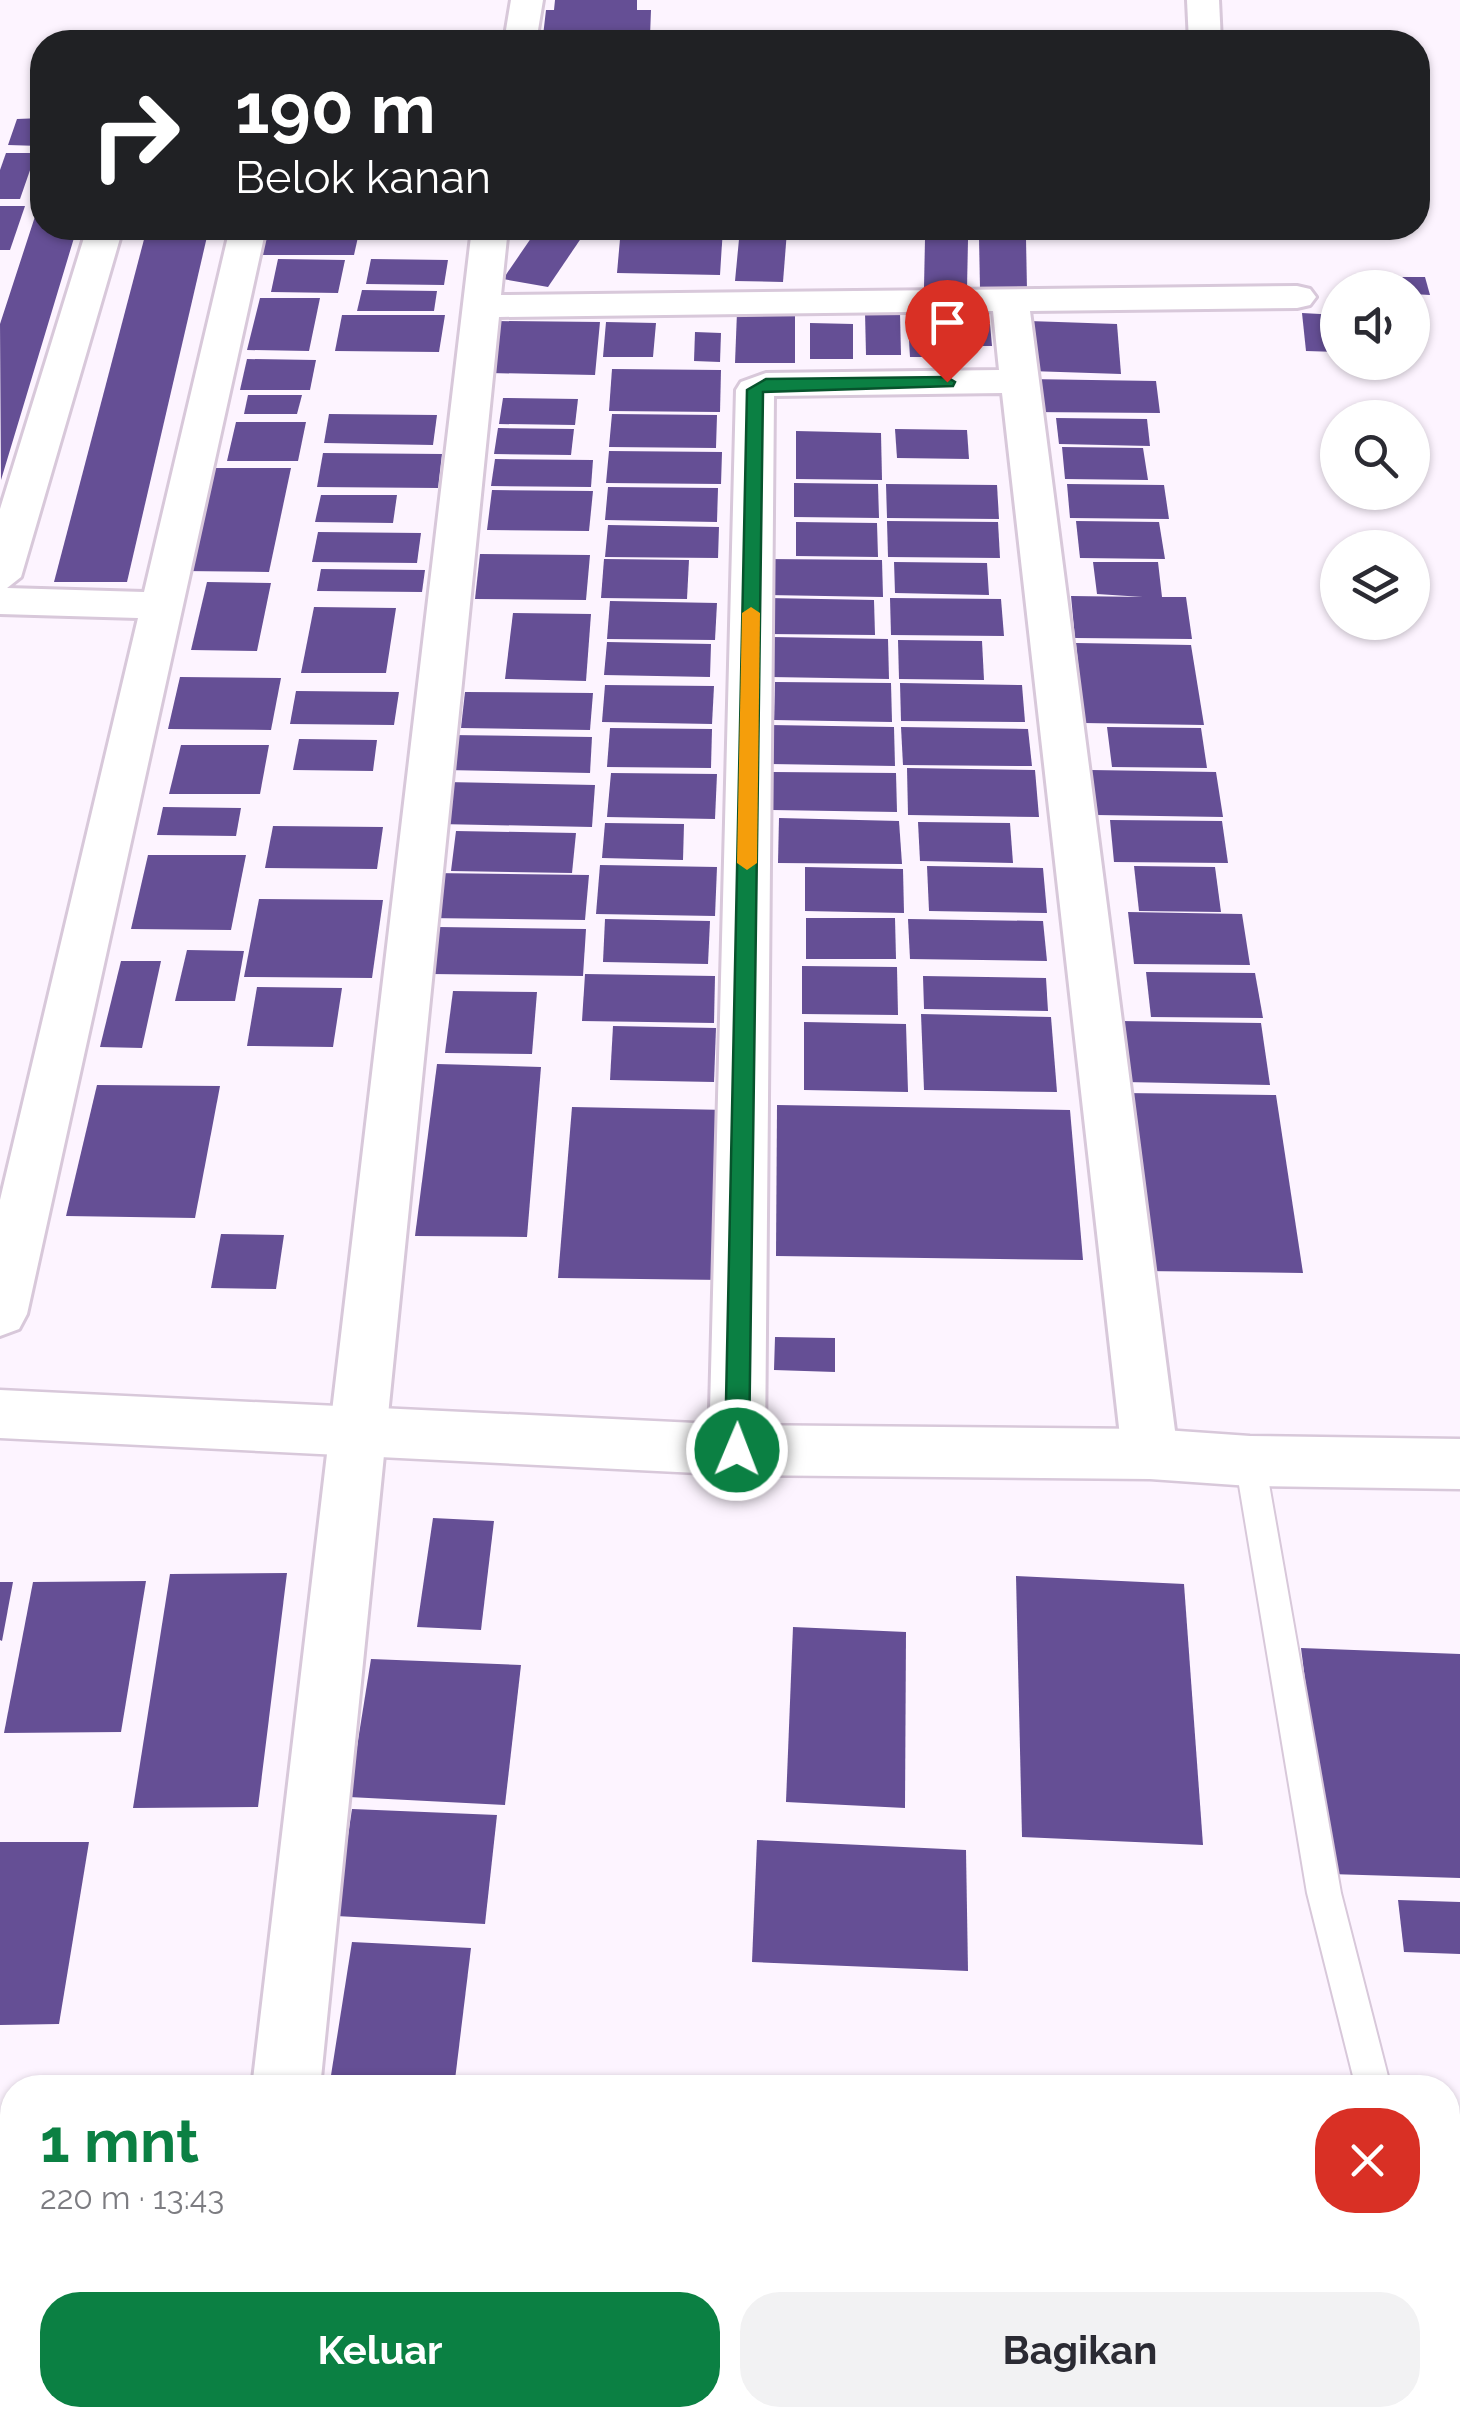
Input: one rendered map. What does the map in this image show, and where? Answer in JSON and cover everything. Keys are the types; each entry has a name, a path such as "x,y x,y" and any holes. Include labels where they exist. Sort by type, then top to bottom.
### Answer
{"street":[{"path":"522,30 527,0"},
{"path":"1203,0 1204,30"},
{"path":"0,577 102,240"},
{"path":"0,1314 245,240"},
{"path":"287,2075 489,240"},
{"path":"482,306 1296,296"},
{"path":"1010,300 1150,1454"},
{"path":"737,1450 755,390 766,384 1019,381"},
{"path":"0,601 161,606"},
{"path":"0,1414 737,1450 1150,1454 1250,1461 1460,1464"}],"lane":[{"path":"1250,1461 1324,1893 1370,2075"}],"building":[{"path":"555,0 637,0 637,10 651,10 650,30 544,30 546,10 554,10"},
{"path":"30,118 30,146 8,145 17,119"},
{"path":"6,153 30,153 30,170 20,199 0,199 0,170"},
{"path":"0,206 25,206 10,250 0,250"},
{"path":"30,232 30,240 73,240 1,480 0,324"},
{"path":"144,240 206,240 127,582 54,582"},
{"path":"256,240 357,240 354,255 252,255"},
{"path":"530,240 580,240 548,287 503,279"},
{"path":"620,240 722,240 720,275 617,273"},
{"path":"739,240 786,240 783,282 735,281"},
{"path":"925,240 968,240 967,289 924,287"},
{"path":"979,240 1026,240 1027,290 980,288"},
{"path":"278,259 345,260 338,293 271,292"},
{"path":"371,259 448,260 444,285 366,284"},
{"path":"362,290 437,291 434,311 357,311"},
{"path":"260,298 320,298 309,351 247,350"},
{"path":"907,307 948,307 951,357 910,357"},
{"path":"737,312 795,313 795,363 735,363"},
{"path":"865,312 900,312 901,355 866,355"},
{"path":"1302,313 1320,314 1320,351 1306,351"},
{"path":"342,315 445,315 439,352 335,351"},
{"path":"497,321 600,322 595,375 490,373"},
{"path":"1029,321 1117,324 1121,374 1030,371"},
{"path":"606,322 656,323 653,357 603,357"},
{"path":"810,323 853,324 853,359 810,359"},
{"path":"958,324 990,324 992,346 959,346"},
{"path":"695,332 721,333 720,362 694,361"},
{"path":"247,359 316,360 310,390 240,390"},
{"path":"612,369 721,370 720,412 609,411"},
{"path":"1027,379 1156,381 1160,413 1030,412"},
{"path":"248,395 302,395 297,414 244,414"},
{"path":"503,398 578,399 575,425 499,424"},
{"path":"329,414 437,415 433,445 324,443"},
{"path":"612,414 717,415 716,448 609,447"},
{"path":"1056,418 1147,419 1150,446 1059,444"},
{"path":"236,422 306,422 298,461 227,461"},
{"path":"498,428 574,429 571,455 494,454"},
{"path":"895,429 967,430 969,459 897,458"},
{"path":"796,431 881,433 882,480 796,479"},
{"path":"1062,447 1143,448 1148,480 1065,479"},
{"path":"609,451 722,452 721,484 606,483"},
{"path":"323,453 442,454 438,488 317,487"},
{"path":"495,459 593,460 591,487 491,486"},
{"path":"207,468 291,468 269,572 182,571"},
{"path":"794,483 878,484 879,518 794,517"},
{"path":"886,484 997,485 999,519 887,518"},
{"path":"1067,484 1164,485 1169,519 1070,518"},
{"path":"608,487 718,488 717,522 605,520"},
{"path":"492,490 593,491 589,531 487,530"},
{"path":"321,495 397,495 393,523 315,522"},
{"path":"887,521 998,522 1000,558 888,557"},
{"path":"1076,521 1159,522 1165,559 1080,558"},
{"path":"796,522 877,523 878,557 796,556"},
{"path":"608,525 719,527 718,558 605,557"},
{"path":"318,532 421,533 417,563 312,562"},
{"path":"480,554 590,555 586,600 475,599"},
{"path":"604,559 689,560 687,599 601,598"},
{"path":"767,559 882,560 883,597 767,595"},
{"path":"894,562 987,563 989,595 895,593"},
{"path":"1093,562 1158,562 1162,597 1186,597 1192,639 1075,638 1071,596 1143,597 1097,594"},
{"path":"321,569 425,570 422,592 317,591"},
{"path":"207,582 271,583 257,651 191,650"},
{"path":"768,598 874,600 875,635 767,634"},
{"path":"890,598 1001,599 1004,636 891,635"},
{"path":"610,601 717,603 715,640 607,639"},
{"path":"314,607 396,608 386,673 301,673"},
{"path":"513,613 591,614 586,681 505,679"},
{"path":"772,637 888,639 889,679 771,677"},
{"path":"898,640 982,641 984,680 899,679"},
{"path":"607,642 711,644 710,677 604,675"},
{"path":"1076,643 1191,645 1204,725 1084,723"},
{"path":"180,677 281,678 271,730 168,729"},
{"path":"775,682 891,683 892,722 774,720"},
{"path":"900,683 1022,685 1025,722 901,721"},
{"path":"605,685 714,686 712,724 602,722"},
{"path":"296,691 399,692 394,725 290,724"},
{"path":"465,692 593,693 590,730 461,728"},
{"path":"770,725 894,727 895,766 770,764"},
{"path":"901,727 1028,729 1032,766 903,765"},
{"path":"1107,727 1201,728 1207,768 1112,767"},
{"path":"610,728 712,729 711,768 607,767"},
{"path":"450,735 592,737 590,773 446,770"},
{"path":"299,739 377,740 373,771 293,770"},
{"path":"181,745 269,745 260,794 169,794"},
{"path":"907,768 1035,770 1039,817 908,815"},
{"path":"1091,770 1216,772 1223,817 1096,815"},
{"path":"773,772 896,773 897,812 772,810"},
{"path":"611,773 717,774 715,819 607,817"},
{"path":"445,782 595,785 592,827 439,824"},
{"path":"163,807 241,808 236,836 157,835"},
{"path":"779,818 899,821 902,864 778,863"},
{"path":"1110,820 1222,821 1228,863 1114,862"},
{"path":"918,822 1010,823 1013,863 920,861"},
{"path":"605,823 684,824 683,860 602,858"},
{"path":"273,826 383,827 377,869 265,868"},
{"path":"456,831 576,833 572,873 451,871"},
{"path":"148,855 246,855 231,930 131,929"},
{"path":"600,865 717,867 715,916 596,914"},
{"path":"927,866 1043,868 1047,913 929,911"},
{"path":"1134,866 1215,867 1221,912 1139,911"},
{"path":"805,867 903,869 904,913 805,911"},
{"path":"431,873 589,875 585,920 425,918"},
{"path":"259,899 383,900 372,978 244,977"},
{"path":"1128,912 1242,914 1250,965 1134,964"},
{"path":"806,918 895,918 896,959 806,959"},
{"path":"605,919 710,921 708,964 603,962"},
{"path":"908,919 1043,921 1047,961 910,959"},
{"path":"438,927 586,929 583,976 431,974"},
{"path":"187,950 244,951 235,1001 175,1001"},
{"path":"121,961 161,961 142,1048 100,1047"},
{"path":"802,966 897,967 898,1015 802,1014"},
{"path":"1146,972 1255,973 1263,1018 1151,1017"},
{"path":"585,974 715,976 714,1023 582,1021"},
{"path":"923,976 1046,978 1048,1011 924,1009"},
{"path":"257,987 342,988 333,1047 247,1046"},
{"path":"453,991 537,992 532,1054 445,1053"},
{"path":"921,1014 1051,1017 1057,1092 924,1090"},
{"path":"1119,1021 1261,1023 1270,1085 1125,1082"},
{"path":"804,1022 906,1024 908,1092 804,1090"},
{"path":"613,1026 716,1028 714,1082 610,1080"},
{"path":"437,1064 541,1067 527,1237 415,1236"},
{"path":"97,1085 220,1086 195,1218 66,1216"},
{"path":"1125,1093 1276,1095 1303,1273 1143,1271"},
{"path":"777,1105 1070,1110 1083,1260 776,1256"},
{"path":"572,1107 728,1110 723,1280 558,1278"},
{"path":"221,1234 284,1235 276,1289 211,1288"},
{"path":"775,1337 835,1338 835,1372 774,1370"},
{"path":"433,1518 494,1521 481,1630 417,1627"},
{"path":"287,1573 258,1807 133,1808 170,1574"},
{"path":"1016,1576 1184,1584 1203,1845 1022,1837"},
{"path":"146,1581 121,1732 4,1733 33,1582"},
{"path":"0,1582 13,1582 2,1641 0,1640"},
{"path":"793,1627 906,1632 905,1808 786,1802"},
{"path":"1301,1648 1460,1654 1460,1878 1330,1874"},
{"path":"371,1659 521,1665 505,1805 349,1797"},
{"path":"352,1809 497,1815 485,1924 336,1916"},
{"path":"757,1840 966,1850 968,1971 752,1962"},
{"path":"0,1842 89,1842 59,2024 0,2025"},
{"path":"1398,1900 1460,1902 1460,1954 1404,1952"},
{"path":"352,1942 471,1948 456,2075 331,2075"}],"slow traffic":[{"path":"747,863 751,613"}],"route":[{"path":"737,1450 755,390 766,384 947,382"}]}
